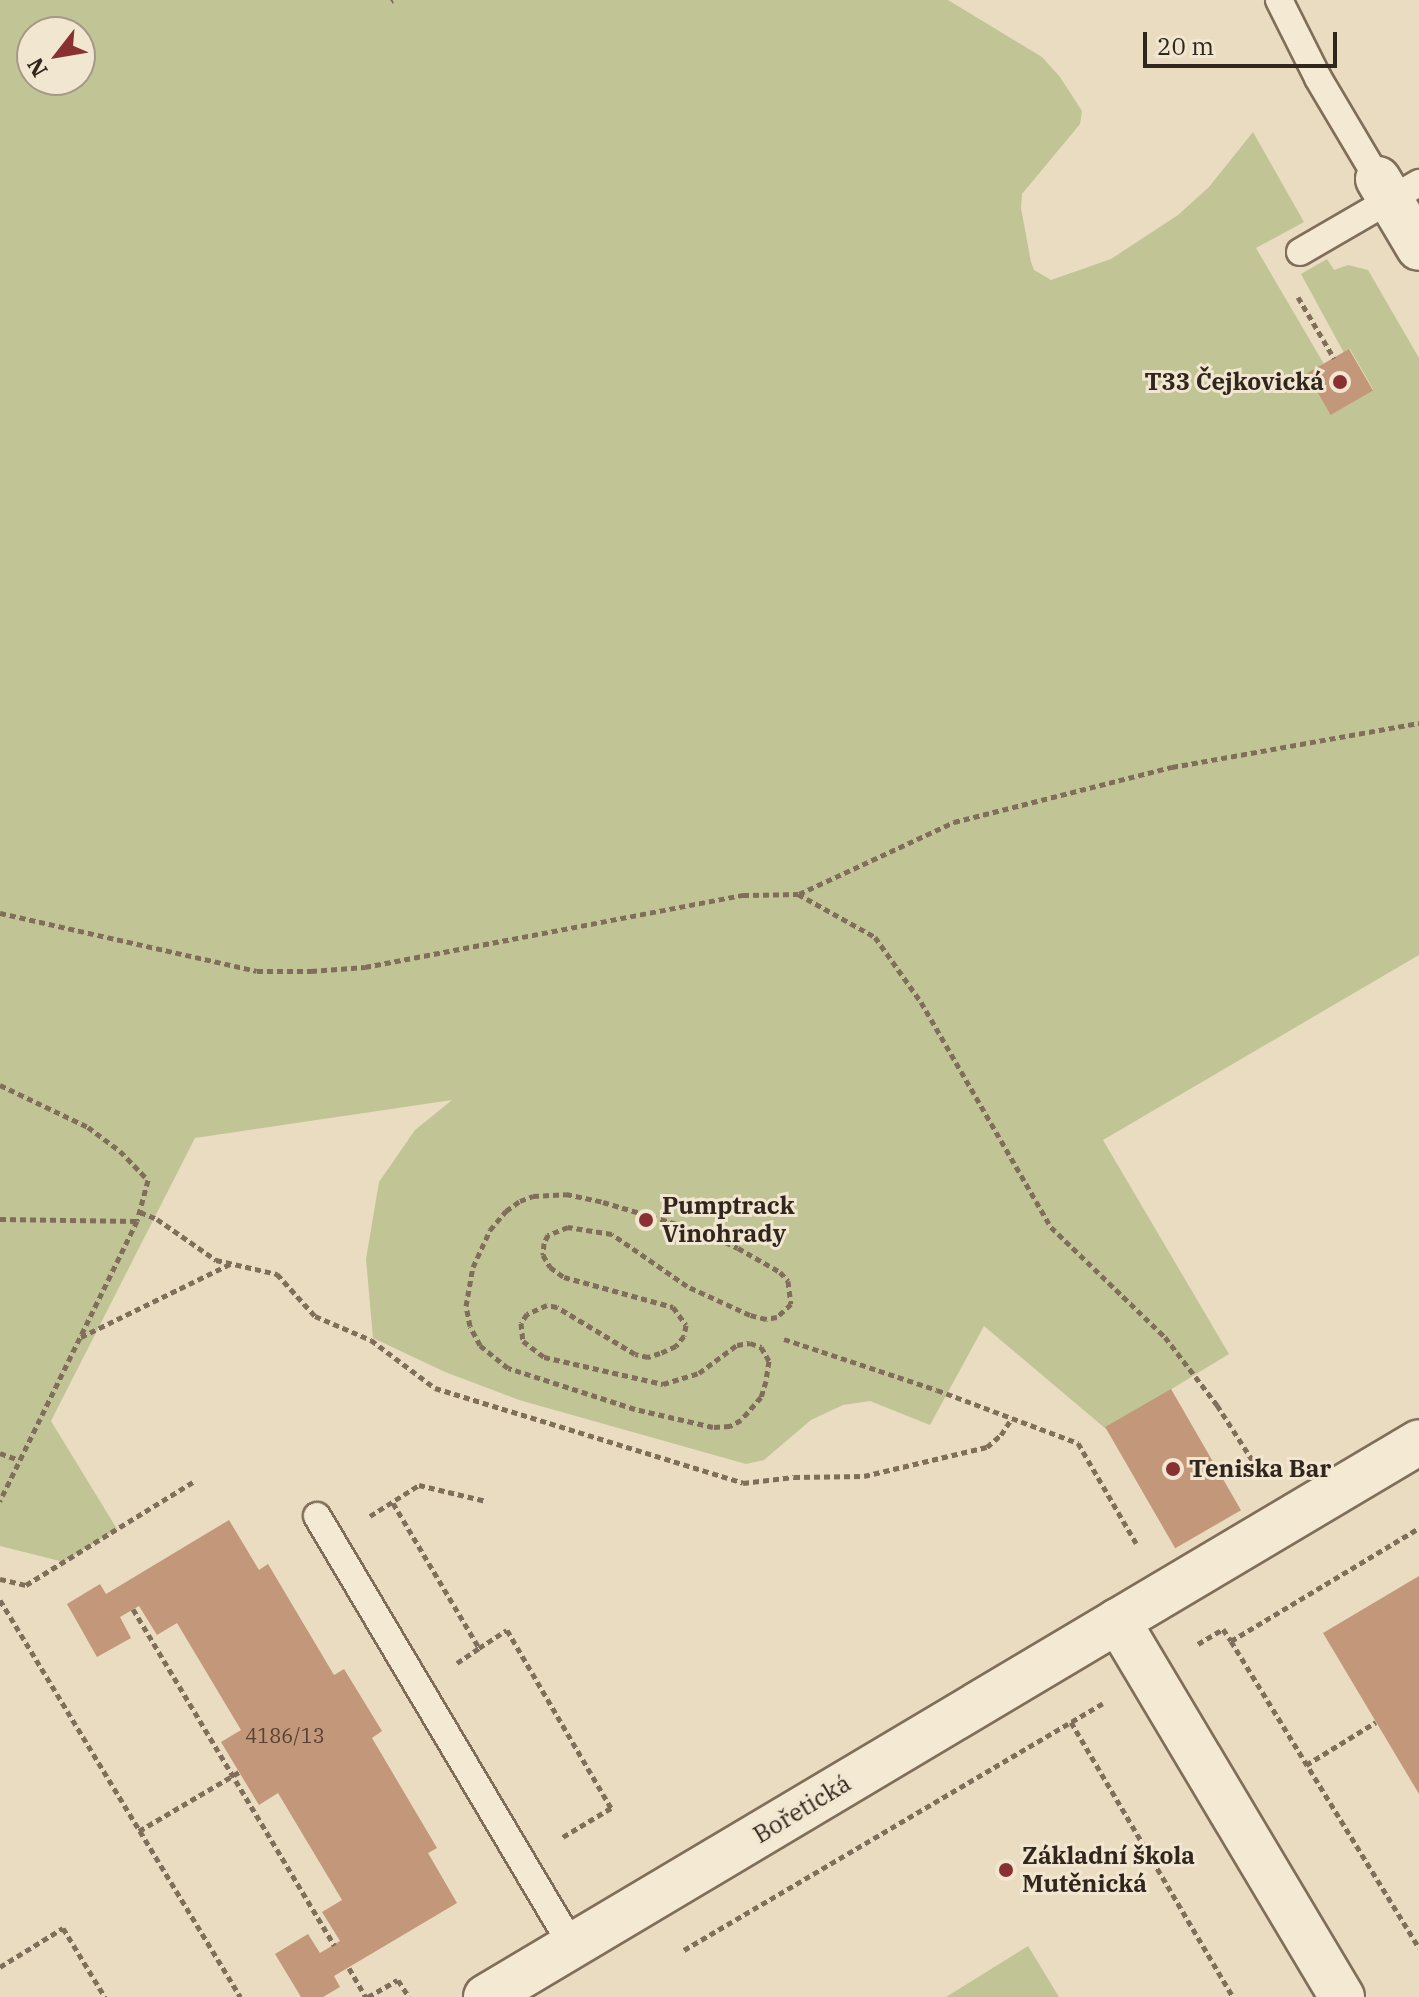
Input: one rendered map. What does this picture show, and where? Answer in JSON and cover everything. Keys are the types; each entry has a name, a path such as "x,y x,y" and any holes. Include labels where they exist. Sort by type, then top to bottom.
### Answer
{"street":[{"path":"1396,187 1419,248"},
{"name":"Bořetická","path":"486,1997 1419,1442"},
{"path":"1118,1621 1342,1997"}],"lane":[{"path":"1279,0 1318,78 1396,187 1300,252"},
{"path":"317,1516 572,1945"}],"path":[{"path":"0,913 257,971 365,967 743,895 798,894 954,822 1172,767 1419,723"},
{"path":"798,894 875,937 921,1002 1051,1227 1165,1337 1217,1405 1290,1519"},
{"path":"0,1085 88,1127 120,1151 148,1180 137,1221 0,1501"},
{"path":"566,1194 707,1233 780,1272 788,1281 791,1304 777,1317 766,1319 734,1309 671,1277 612,1234 568,1227 548,1235 544,1243 543,1255 550,1267 564,1277 673,1307 686,1325 684,1336 676,1346 648,1357 620,1347 557,1307 538,1307 521,1323 523,1341 544,1357 663,1384 699,1373 737,1345 750,1343 761,1347 769,1361 761,1397 741,1420 730,1426 713,1427 635,1409 508,1368 480,1345 470,1326 466,1306 473,1267 481,1247 506,1211 533,1196 566,1194"},
{"path":"140,1212 157,1219 216,1260 277,1274 315,1316 371,1340 435,1388 743,1483 794,1477 864,1476 987,1447 1001,1435 1012,1418"},
{"path":"0,1219 137,1221"},
{"path":"81,1337 231,1264"},
{"path":"784,1339 1078,1443 1165,1592"},
{"path":"0,1453 19,1460"},
{"path":"0,1579 26,1585 193,1482"},
{"path":"331,1539 419,1485 486,1501"},
{"path":"393,1503 479,1648 507,1630 611,1808 523,1861"},
{"path":"1231,1641 1419,1528"},
{"path":"0,1600 240,1997"},
{"path":"133,1609 334,1945"},
{"path":"1187,1651 1223,1629 1419,1948"},
{"path":"1038,1668 1233,1997"},
{"path":"672,1957 1109,1699"},
{"path":"1306,1765 1376,1722"},
{"path":"139,1831 239,1772"},
{"path":"0,1967 63,1928 105,1997"},
{"path":"349,1968 367,1997 398,1980 409,1997"}],"green space":[{"path":"0,0 948,0 1042,57 1060,77 1082,111 1080,124 1022,194 1021,208 1031,262 1034,270 1051,280 1111,259 1178,215 1209,187 1253,132 1304,222 1256,248 1324,364 1307,374 1330,414 1373,389 1350,349 1344,353 1301,274 1327,259 1334,270 1348,265 1368,270 1419,358 1419,955 1103,1140 1229,1354 1106,1429 984,1326 930,1425 870,1401 843,1405 811,1420 764,1460 746,1464 519,1400 445,1372 373,1338 366,1259 379,1182 415,1130 452,1100 195,1138 51,1421 117,1529 64,1562 0,1546"},
{"path":"1028,1946 1059,1997 946,1997"}],"building":[{"name":"T33 Čejkovická","path":"1349,349 1373,391 1331,415 1307,374"},
{"name":"Teniska Bar","path":"1171,1389 1241,1510 1175,1548 1105,1427"},
{"path":"229,1520 259,1570 268,1564 334,1675 344,1669 382,1731 372,1738 437,1848 428,1853 457,1903 334,1976 340,1987 323,1997 301,1997 275,1954 308,1934 320,1953 340,1941 322,1912 342,1900 278,1793 259,1805 221,1742 241,1730 177,1623 157,1635 139,1606 120,1617 131,1638 97,1657 67,1604 100,1584 106,1594"},
{"path":"1419,1576 1419,1794 1323,1633"}],"place":[{"name":"T33 Čejkovická","path":"1340,382"},
{"name":"Pumptrack Vinohrady","path":"646,1220"},
{"name":"Teniska Bar","path":"1173,1469"},
{"name":"Základní škola Mutěnická","path":"1006,1870"}]}
